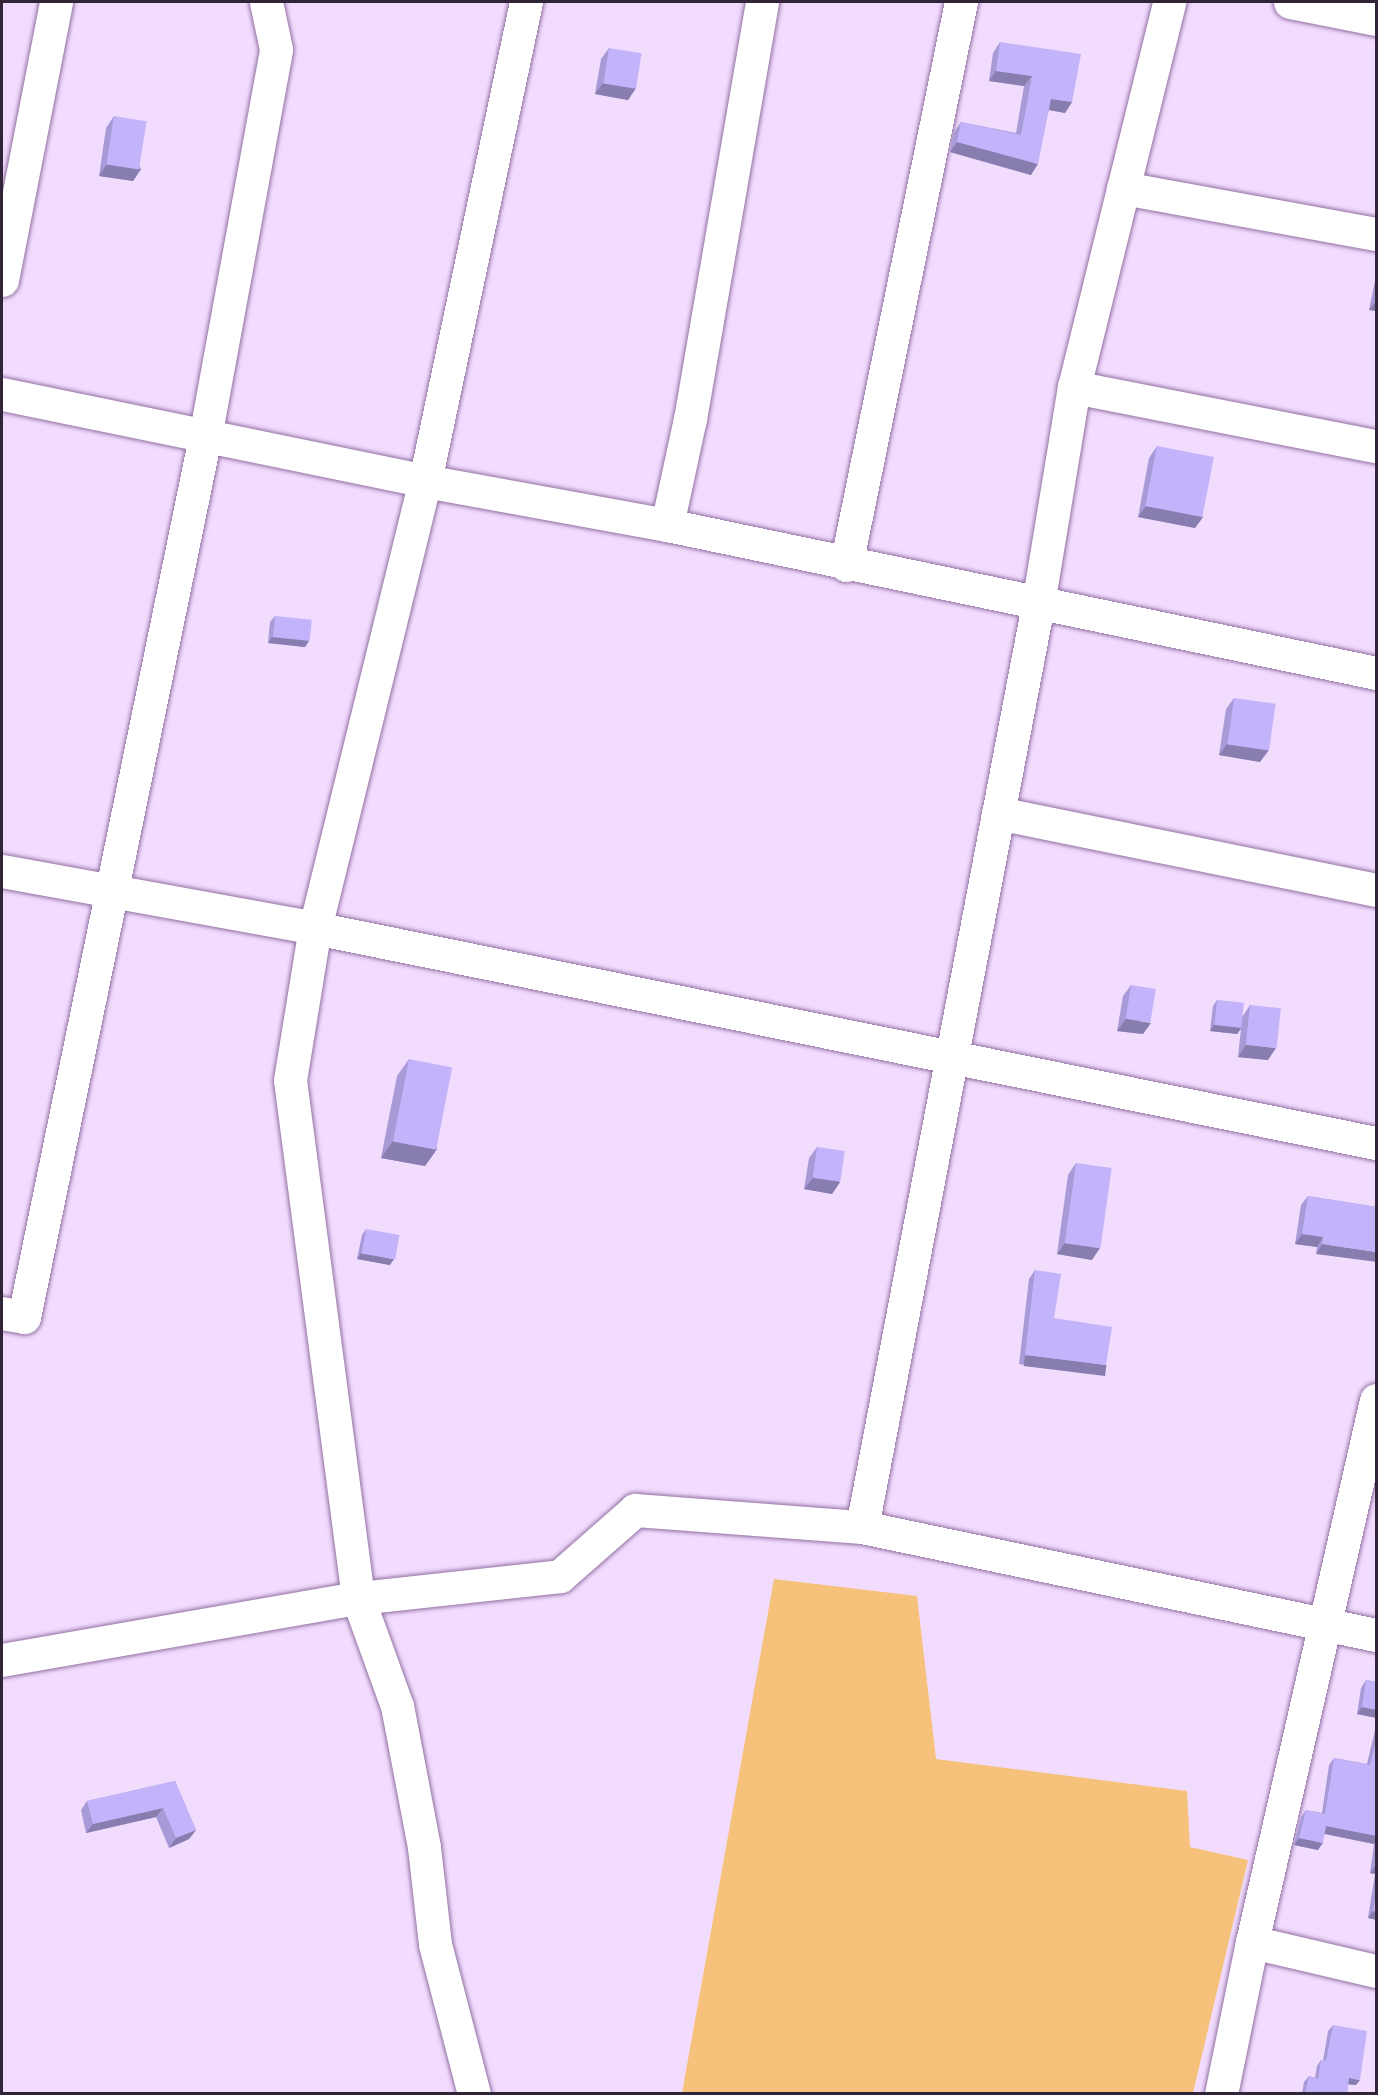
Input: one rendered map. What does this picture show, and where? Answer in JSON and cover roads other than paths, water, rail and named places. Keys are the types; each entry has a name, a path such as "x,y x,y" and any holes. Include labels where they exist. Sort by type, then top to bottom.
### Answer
{"street":[{"path":"2,280 57,2"},
{"path":"266,2 276,49"},
{"path":"2,1313 24,1317 205,437 286,2"},
{"path":"474,2094 435,1944 424,1847 397,1706 358,1598 290,1080 315,928 425,481 526,2"},
{"path":"667,525 690,419 762,2"},
{"path":"846,566 961,2"},
{"path":"862,1527 1038,604 1074,387 1169,2"},
{"path":"1290,2 1377,20"},
{"path":"1123,189 1377,234"},
{"path":"1074,387 1377,446"},
{"path":"2,394 425,481 667,525 846,566 1377,673"},
{"path":"998,813 1377,890"},
{"path":"2,871 315,928 1377,1143"},
{"path":"1221,2094 1252,1942 1323,1624 1377,1400"},
{"path":"2,1659 358,1598 560,1576 635,1510 862,1527 1377,1635"},
{"path":"1252,1942 1377,1971"}]}
